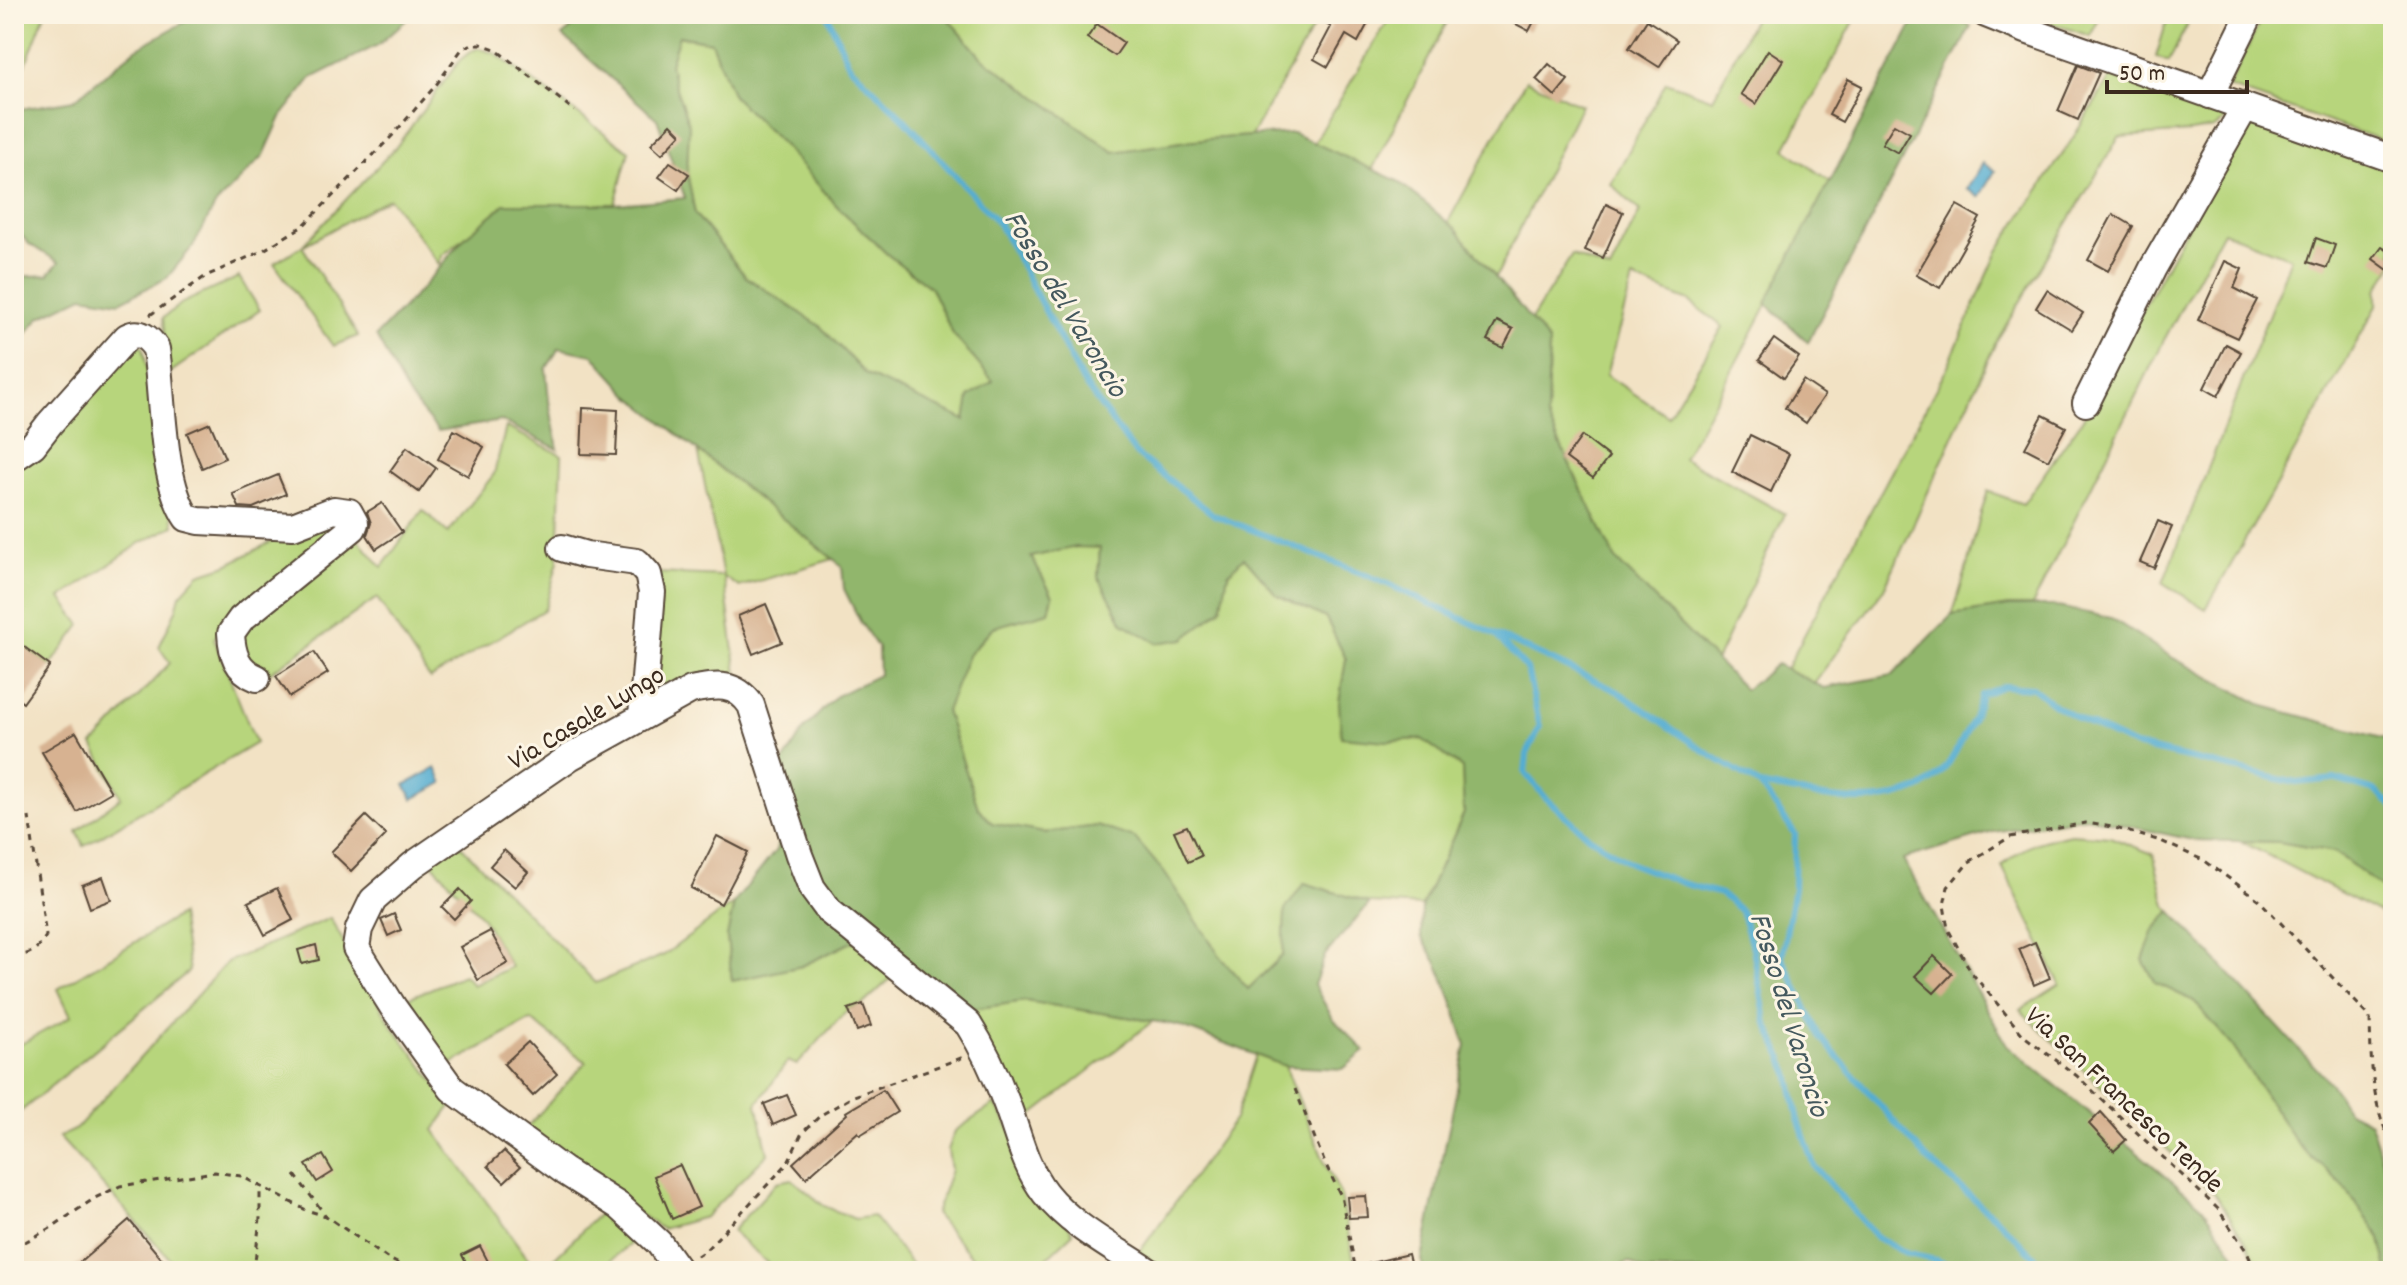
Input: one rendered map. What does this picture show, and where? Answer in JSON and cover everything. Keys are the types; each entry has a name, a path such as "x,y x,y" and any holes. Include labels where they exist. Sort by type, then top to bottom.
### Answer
{"street":[{"path":"1986,14 2393,159"},
{"path":"2210,95 2250,14"},
{"path":"2086,403 2153,268 2245,107"},
{"path":"14,458 33,445 119,344 133,334 146,337 156,349 166,448 177,499 187,518 193,521 293,526 334,510 349,512 355,523 353,528 241,619 231,633 232,648 238,663 246,674 257,678"},
{"path":"562,548 586,555 637,562 648,574 652,592 642,716"},
{"name":"Via Casale Lungo","path":"678,1270 659,1243 619,1206 564,1171 452,1089 393,1007 356,948 359,929 373,900 413,865 570,757 691,690 713,686 742,693 751,705 812,888 829,911 968,1024 982,1046 1006,1102 1026,1161 1045,1193 1089,1231 1148,1271"}],"path":[{"path":"133,334 146,318 206,276 262,251 303,226 392,136 462,49 481,44 495,49 575,111"},
{"path":"14,952 17,955 32,952 39,948 46,936 29,817"},
{"name":"Via San Francesco Tende","path":"2255,1271 2247,1252 2218,1209 2077,1076 2024,1036 1971,972 1948,929 1944,905 1948,887 1969,862 2010,837 2086,823 2161,841 2205,861 2259,900 2370,1017 2373,1089 2393,1146"},
{"path":"678,1270 706,1250 787,1164 802,1133 821,1115 854,1096 959,1060 982,1046"},
{"path":"1295,1089 1341,1196 1356,1271"},
{"path":"14,1248 120,1186 215,1172 241,1176 306,1210 326,1216 387,1258 413,1271"},
{"path":"295,1175 326,1216"},
{"path":"254,1271 260,1186"}],"green space":[{"path":"14,14 45,14 17,87 14,87"},
{"path":"199,14 413,14 378,45 312,78 281,117 264,155 216,204 193,246 167,278 120,302 83,296 40,317 14,349 14,277 48,275 59,262 29,244 14,227 14,110 74,100 136,49"},
{"path":"587,14 944,14 981,57 1114,152 1194,140 1293,133 1398,181 1456,229 1549,342 1547,417 1615,559 1745,690 1777,664 1824,688 1893,675 1952,615 2009,606 2053,606 2111,618 2173,658 2264,706 2393,741 2393,896 2335,852 2279,842 2193,840 2087,817 1993,832 1903,859 2007,1045 2203,1207 2246,1271 1645,1271 1629,1262 1605,1271 1423,1271 1422,1259 1466,1045 1438,965 1421,936 1422,906 1464,813 1462,768 1422,739 1387,741 1341,737 1339,703 1346,659 1326,618 1277,595 1244,557 1228,574 1221,609 1184,639 1157,643 1123,623 1098,576 1100,548 1076,547 1031,557 1053,596 1049,612 993,627 968,655 946,711 978,808 992,823 1044,833 1097,826 1135,838 1164,872 1222,959 1248,989 1283,955 1285,910 1304,883 1370,903 1325,955 1314,985 1333,1019 1365,1051 1343,1069 1285,1066 1177,1025 1025,1001 953,1012 860,938 802,966 732,981 727,937 734,903 776,850 786,812 775,775 805,728 836,696 879,675 878,648 844,589 842,566 630,396 593,355 559,348 546,369 558,449 502,421 438,431 408,395 376,336 466,236 505,204 615,204 685,198 657,119 563,36","holes":["679,36 711,42 733,96 783,145 837,206 887,254 931,288 953,334 993,381 969,397 965,420 866,375 820,326 746,277 695,214 687,172 689,125 670,64"]},
{"path":"944,14 1321,14 1251,136 1194,140 1114,152 981,57"},
{"path":"1392,14 1451,14 1372,170 1314,143"},
{"path":"1756,14 1858,14 1785,149 1831,182 1683,458 1785,514 1716,661 1615,559 1547,417 1549,342 1531,320 1572,255 1610,271 1640,211 1611,184 1666,82 1713,99","holes":["1633,279 1689,301 1723,327 1668,416 1606,375"]},
{"path":"1918,14 1949,14 1971,26 1808,342 1766,303"},
{"path":"2024,14 2102,14 2090,36"},
{"path":"2169,14 2192,14 2169,62 2156,57"},
{"path":"2264,14 2393,14 2393,144 2228,87"},
{"path":"678,36 711,42 733,96 783,145 837,206 887,254 931,288 953,334 993,381 965,421 866,375 820,326 746,277 695,214 687,172 689,125 670,64"},
{"path":"478,48 494,53 629,151 615,204 505,204 442,256 439,264 389,198 302,246 396,147 460,60"},
{"path":"2112,75 2234,114 2214,128 2119,137 1996,342 1885,587 1814,683 1786,669 1948,366 1998,251"},
{"path":"1526,80 1581,105 1496,277 1448,222"},
{"path":"2247,116 2393,171 2393,265 2377,290 2377,306 2206,609 2163,583 2291,258 2223,231 2164,340 2032,606 2009,606 1952,615 1988,491 2023,504 2086,414"},
{"path":"302,246 358,336 333,346 274,263"},
{"path":"239,277 260,310 168,374 163,318 182,303"},
{"path":"132,346 143,346 174,526 142,542 61,598 81,625 50,666 23,647 14,659 14,466"},
{"path":"506,427 562,455 558,561 545,609 430,679 377,598 268,674 251,667 241,645 247,622 356,537 382,567 423,510 448,533 494,474"},
{"path":"698,450 833,559 739,587 724,577 737,674 682,683 654,700 657,573 723,576"},
{"path":"346,521 226,622 214,639 256,743 84,846 77,831 121,797 93,745 170,663 159,647 180,595 199,574 227,565 290,532"},
{"path":"1076,547 1100,547 1098,576 1221,609 1228,574 1244,557 1277,595 1326,618 1346,659 1339,703 1387,741 1422,739 1462,768 1464,813 1422,906 1370,903 1304,883 1285,917 1283,955 1248,989 1097,826 1044,833 992,824 978,808 946,711 968,655 993,627 1049,612 1053,596 1031,557"},
{"path":"2071,834 2110,837 2153,854 2166,905 2171,911 2154,930 2143,960 2156,983 2194,1001 2232,1045 2298,1145 2341,1183 2381,1238 2387,1271 2264,1271 2216,1195 2020,1010 2060,984 2002,866 2034,844"},
{"path":"2240,841 2279,842 2335,852 2393,896 2393,923 2388,917"},
{"path":"458,843 596,983 664,955 734,903 727,937 732,981 802,966 860,938 900,970 863,1004 848,1009 797,1065 788,1061 757,1104 768,1154 705,1217 662,1229 520,1135 586,1062 531,1020 446,1067 403,1000 464,975 473,985 511,967 482,917 430,861"},
{"path":"2171,911 2330,1083 2348,1111 2370,1122 2386,1173 2393,1181 2393,1271 2387,1271 2381,1238 2341,1183 2298,1145 2232,1045 2194,1001 2156,983 2143,960 2154,930"},
{"path":"180,915 189,971 14,1117 14,1048 71,1016 58,989"},
{"path":"330,918 391,1024 452,1105 434,1130 537,1271 181,1271 59,1137 76,1129 227,962"},
{"path":"1025,1001 1153,1021 1020,1125 965,1010"},
{"path":"1256,1055 1285,1066 1341,1196 1356,1271 1170,1271 1138,1254 1235,1119"},
{"path":"995,1104 1073,1233 1033,1271 984,1271 935,1214 951,1170 948,1150 955,1131"},
{"path":"792,1179 824,1206 855,1219 873,1216 917,1271 776,1271 732,1231 777,1182"},
{"path":"602,1211 642,1234 598,1271 541,1271"}],"water":[{"path":"1983,163 1995,171 1979,197 1967,189"},
{"path":"436,768 443,783 413,799 405,785"}],"building":[{"path":"1308,14 1373,14 1358,42 1346,35 1328,67 1314,59 1331,27"},
{"path":"1497,14 1538,14 1529,31"},
{"path":"1647,20 1677,40 1659,67 1629,48"},
{"path":"1097,24 1124,43 1115,56 1087,38"},
{"path":"1768,50 1783,60 1756,104 1741,94"},
{"path":"1549,64 1568,80 1555,96 1536,79"},
{"path":"2078,65 2099,73 2078,120 2058,111"},
{"path":"1848,79 1862,86 1842,122 1829,115"},
{"path":"671,124 681,134 662,154 651,144"},
{"path":"1894,124 1910,133 1898,153 1882,144"},
{"path":"670,162 689,174 678,190 659,177"},
{"path":"1606,204 1623,212 1603,258 1585,250"},
{"path":"1957,205 1980,218 1940,288 1916,275"},
{"path":"2113,214 2133,226 2108,271 2088,260"},
{"path":"2316,238 2335,245 2327,268 2308,262"},
{"path":"2382,247 2393,254 2388,270 2373,259"},
{"path":"2225,261 2242,269 2234,288 2257,300 2237,338 2198,320"},
{"path":"2047,290 2083,313 2072,330 2036,308"},
{"path":"1497,321 1513,329 1503,348 1487,340"},
{"path":"1774,339 1799,357 1784,378 1759,360"},
{"path":"2226,344 2241,352 2218,396 2204,388"},
{"path":"1803,380 1825,395 1806,423 1785,408"},
{"path":"583,408 618,410 616,455 581,454"},
{"path":"2043,415 2066,427 2048,460 2025,448"},
{"path":"210,423 225,458 202,468 187,433"},
{"path":"454,430 484,447 468,476 438,459"},
{"path":"1750,435 1789,454 1771,492 1732,472"},
{"path":"1582,436 1609,457 1593,478 1566,458"},
{"path":"407,447 436,468 419,492 390,471"},
{"path":"278,475 286,494 253,508 239,507 233,494"},
{"path":"382,503 402,532 376,549 367,535 371,523 367,512"},
{"path":"2158,521 2172,527 2154,568 2140,562"},
{"path":"766,604 782,642 753,654 738,616"},
{"path":"23,646 50,666 23,703 14,696 14,659"},
{"path":"314,652 328,673 290,697 276,676"},
{"path":"76,732 111,792 77,812 42,752"},
{"path":"366,816 386,835 351,871 331,852"},
{"path":"1187,826 1201,856 1188,862 1174,831"},
{"path":"717,836 748,852 721,904 691,888"},
{"path":"504,850 528,872 515,887 490,866"},
{"path":"103,877 111,900 90,908 82,885"},
{"path":"277,888 293,920 265,935 248,902"},
{"path":"460,889 471,901 454,919 442,907"},
{"path":"394,914 401,930 388,936 381,920"},
{"path":"490,931 508,963 478,980 460,947"},
{"path":"2035,942 2050,978 2034,985 2019,949"},
{"path":"316,945 319,960 302,964 298,950"},
{"path":"1934,956 1952,974 1934,993 1915,976"},
{"path":"863,1004 871,1026 857,1031 848,1009"},
{"path":"528,1042 557,1074 533,1096 504,1064"},
{"path":"883,1090 897,1112 860,1135 858,1132 806,1178 793,1163 846,1112"},
{"path":"787,1095 796,1115 773,1125 764,1104"},
{"path":"2101,1112 2126,1140 2114,1151 2089,1124"},
{"path":"504,1151 520,1167 504,1182 488,1166"},
{"path":"323,1155 333,1172 317,1182 306,1165"},
{"path":"680,1165 699,1207 672,1219 654,1176"},
{"path":"1366,1196 1368,1217 1349,1218 1347,1197"},
{"path":"129,1220 172,1271 70,1271"},
{"path":"480,1246 493,1271 470,1271 462,1255"},
{"path":"1408,1254 1412,1271 1364,1271 1363,1265"}],"waterway":[{"name":"Fosso del Varoncio","path":"827,14 849,65 906,121 999,224 1083,382 1135,453 1214,515 1381,581 1617,691 1760,785 1795,834 1794,888 1782,957 1821,1038 1928,1160 1998,1220 2049,1271"},
{"name":"Fosso del Varoncio","path":"1496,636 1527,669 1540,727 1527,754 1525,773 1545,797 1589,837 1632,864 1721,894 1741,911 1753,949 1766,1021 1789,1073 1799,1121 1814,1166 1877,1238 1908,1254 1936,1260 1961,1271"},
{"name":"Fosso del Varoncio","path":"1760,785 1824,797 1867,800 1909,792 1941,774 1970,725 1981,695 2003,686 2033,688 2056,706 2135,746 2296,783 2334,779 2375,791 2393,806"}]}
